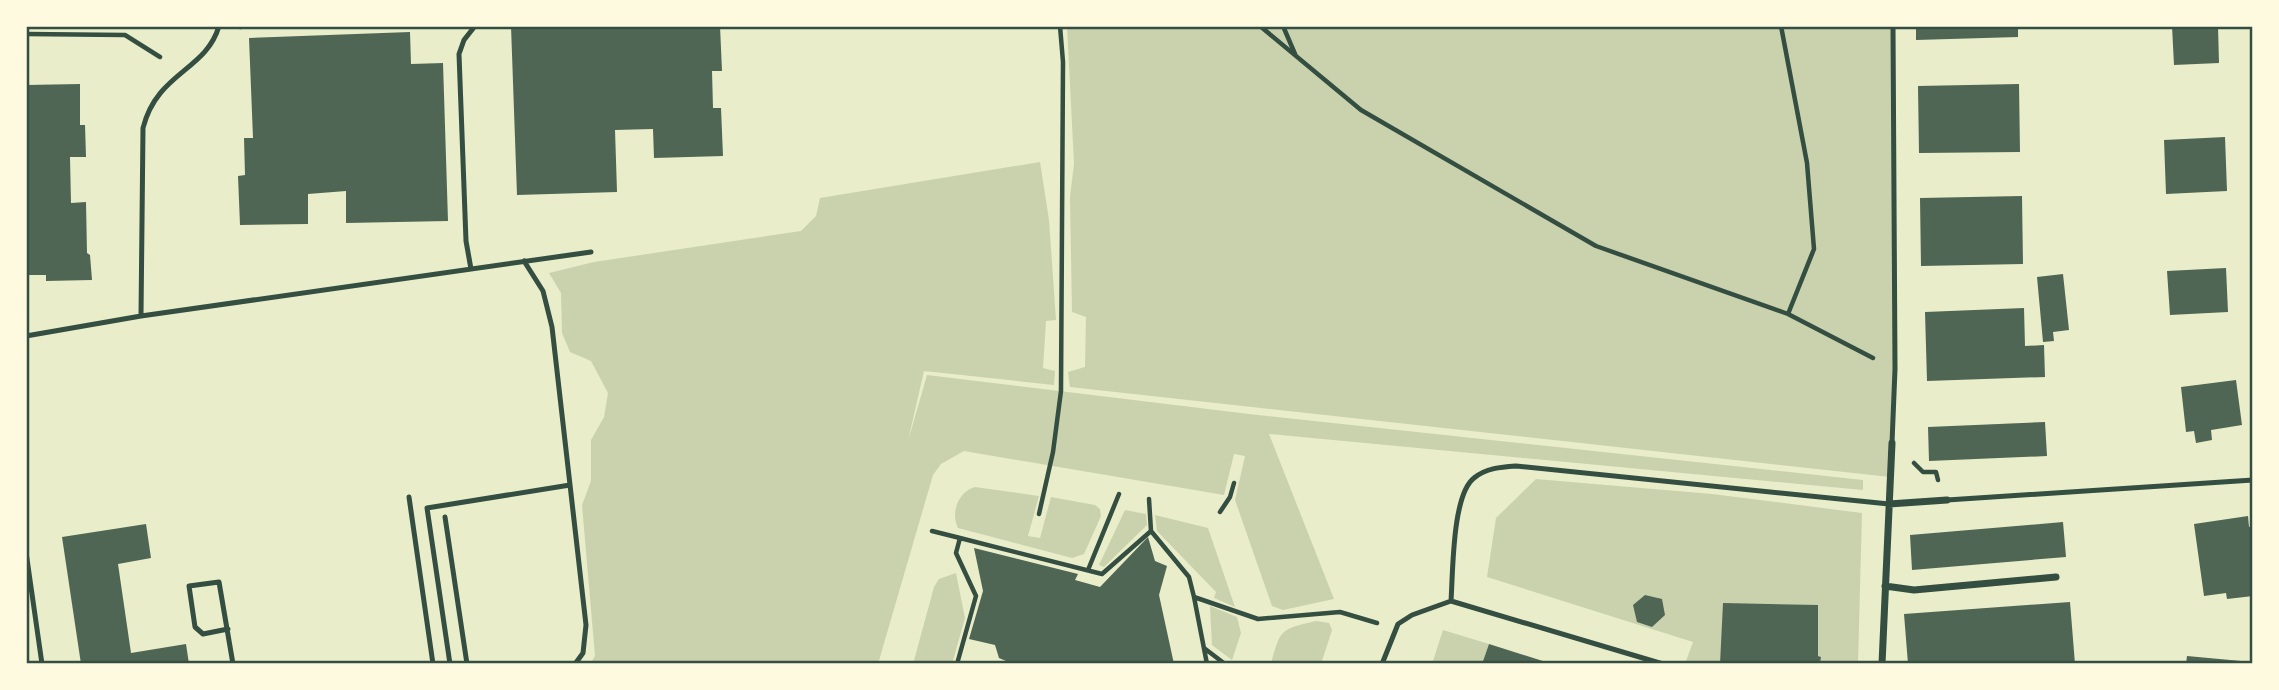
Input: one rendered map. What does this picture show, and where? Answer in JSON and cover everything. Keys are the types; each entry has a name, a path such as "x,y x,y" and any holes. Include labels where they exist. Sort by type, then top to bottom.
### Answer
{"street":[{"path":"1882,664 1892,443"},
{"path":"1889,504 1947,500"},
{"path":"1885,586 1914,590 2056,577"}],"lane":[{"path":"141,316 143,128 147,113 162,88 203,54 219,26"},
{"path":"471,269 466,241 459,54 464,40 475,26"},
{"path":"1892,443 1895,369 1893,26"},
{"path":"26,336 141,316 591,252"},
{"path":"524,261 543,291 552,327 586,625 583,653 575,664"},
{"path":"1451,601 1458,513 1463,494 1471,480 1485,471 1516,466 1889,504"},
{"path":"1947,500 2253,480"},
{"path":"450,664 427,508 570,485"},
{"path":"409,497 433,664"},
{"path":"445,517 467,664"},
{"path":"26,552 42,664"},
{"path":"228,629 203,634 195,627 189,586 219,582 228,629 233,664"},
{"path":"1381,664 1395,629 1412,615 1451,601 1663,664"}],"path":[{"path":"266,26 286,26"},
{"path":"1038,514 1053,452 1061,391 1063,62 1060,26"},
{"path":"1260,26 1361,110 1596,247 1788,314 1895,369"},
{"path":"1283,26 1295,55"},
{"path":"1781,26 1807,163 1814,249 1788,314"},
{"path":"26,34 125,35 160,57"},
{"path":"1892,443 1910,451 1915,465 1923,472 1936,472 1947,500"},
{"path":"1220,512 1230,497 1234,483"},
{"path":"1087,570 1119,494"},
{"path":"1149,499 1151,531 1189,577 1207,664"},
{"path":"932,531 1102,574 1151,531"},
{"path":"957,664 976,596 956,553 960,538"},
{"path":"1194,597 1258,619 1340,612 1395,629"},
{"path":"1203,647 1225,664"}],"green space":[{"path":"1067,26 1893,26 1895,369 1890,477 1070,387 1068,372 1085,367 1086,317 1072,312 1070,197 1074,164"},
{"path":"1040,162 1049,220 1056,320 1046,321 1043,368 1055,371 1054,385 924,371 908,441 927,375 1249,414 1863,480 1863,490 1269,434 1334,599 1283,610 1272,606 1235,500 1245,456 1234,454 1224,495 964,451 941,464 933,475 878,664 590,664 595,656 582,505 591,481 591,440 604,417 608,393 591,361 570,352 562,333 561,293 549,273 594,262 801,231 816,216 820,198"},
{"path":"1536,479 1712,494 1862,513 1858,664 1820,664 1818,605 1720,664 1685,664 1693,642 1487,577 1496,518"},
{"path":"975,487 1039,496 1028,536 1040,538 1051,497 1095,505 1100,509 1101,516 1084,554 1072,558 958,528 955,515 960,498"},
{"path":"1125,510 1146,514 1147,525 1104,567 1099,565"},
{"path":"1155,515 1208,528 1235,607 1214,598 1216,592 1157,531"},
{"path":"956,573 965,618 952,664 913,664 934,587 939,579"},
{"path":"1210,606 1237,617 1241,633 1232,660 1212,645"},
{"path":"1316,621 1329,623 1332,630 1321,664 1271,664 1284,632"},
{"path":"1443,630 1489,644 1482,664 1432,664"}],"building":[{"path":"511,26 720,26 722,71 712,71 713,108 721,108 723,156 654,158 653,129 615,130 617,192 517,195"},
{"path":"1916,26 2018,26 2018,37 1916,40"},
{"path":"2172,26 2218,26 2219,63 2174,65"},
{"path":"410,32 411,64 443,63 448,221 346,223 346,191 308,194 308,224 240,225 238,176 245,175 244,138 253,138 249,38"},
{"path":"80,84 80,125 85,125 86,157 70,157 71,203 86,202 87,253 90,255 92,280 46,281 46,275 26,275 26,85"},
{"path":"2019,84 2020,152 1919,153 1918,86"},
{"path":"2225,137 2227,191 2166,194 2164,140"},
{"path":"2022,196 2023,264 1921,266 1920,198"},
{"path":"2226,268 2228,312 2170,315 2167,271"},
{"path":"2063,274 2069,330 2053,332 2054,341 2043,342 2037,277"},
{"path":"2024,308 2025,346 2044,345 2045,377 1927,381 1925,312"},
{"path":"2236,380 2242,425 2211,430 2212,440 2196,443 2194,431 2186,432 2181,387"},
{"path":"2045,422 2047,456 1929,461 1928,427"},
{"path":"2248,516 2249,527 2253,526 2253,596 2227,599 2226,593 2204,596 2194,524"},
{"path":"2063,522 2066,557 1912,570 1910,535"},
{"path":"146,524 151,558 118,564 131,653 186,644 189,664 81,664 62,537"},
{"path":"1148,537 1155,561 1167,566 1159,595 1174,664 1013,664 999,658 995,645 969,639 983,591 974,548 1078,574 1075,580 1100,587"},
{"path":"1645,595 1662,599 1665,615 1652,627 1637,622 1633,605"},
{"path":"2070,602 2075,664 1908,664 1904,614"},
{"path":"1723,603 1818,605 1820,664 1720,664"},
{"path":"1489,644 1549,663 1549,664 1482,664"},
{"path":"2187,656 2252,662 2252,664 2186,664"}]}
